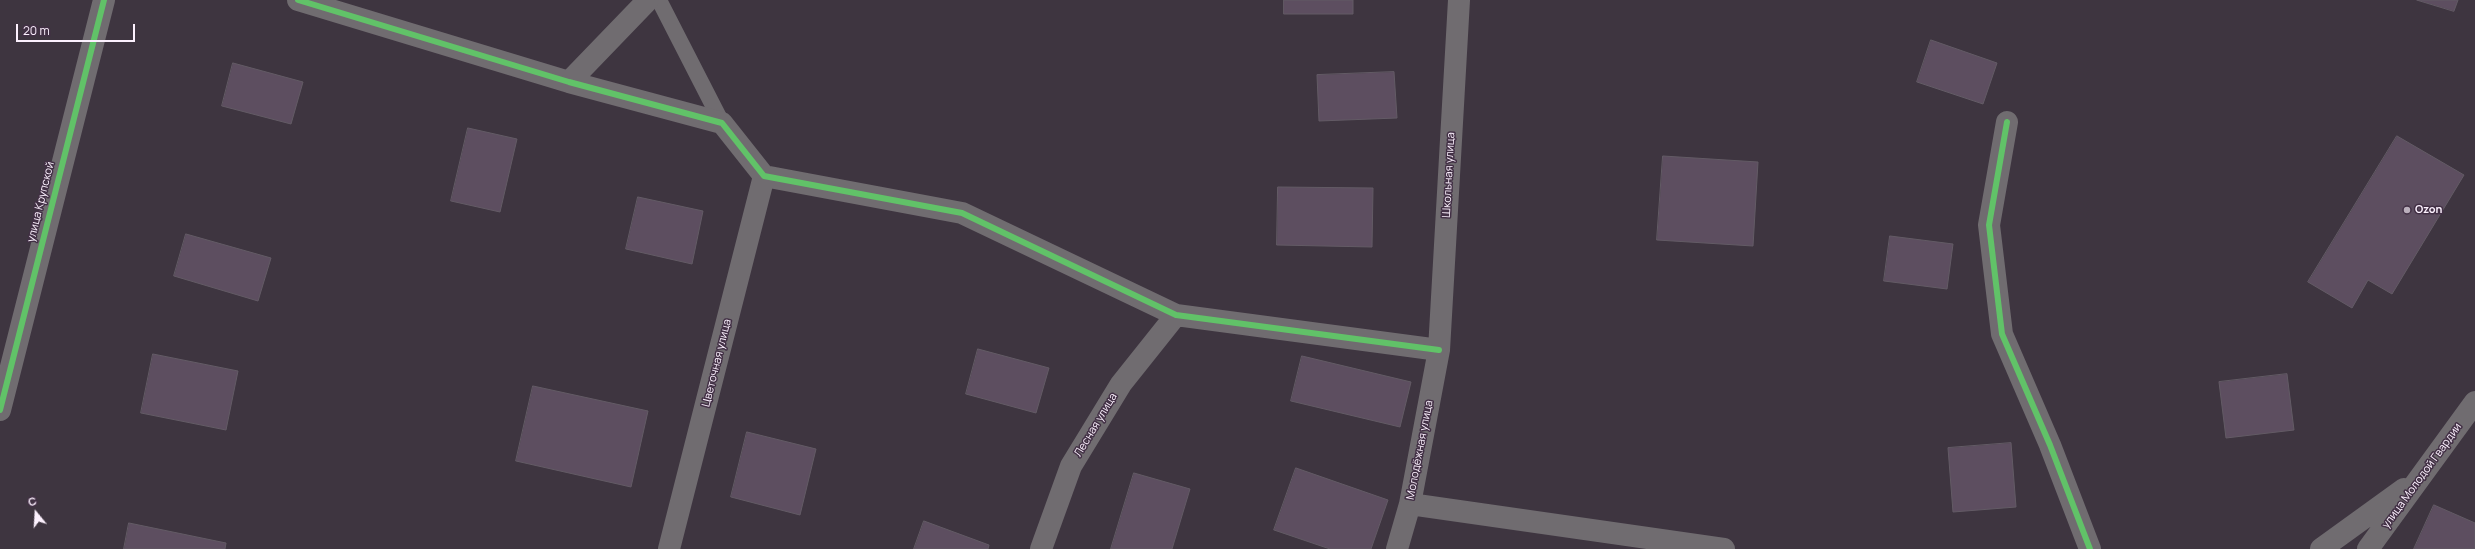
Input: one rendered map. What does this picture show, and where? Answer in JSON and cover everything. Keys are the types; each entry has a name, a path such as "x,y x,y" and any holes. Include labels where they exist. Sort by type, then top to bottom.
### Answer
{"street":[{"name":"улица Крупской","path":"0,410 104,0"},
{"path":"298,0 569,82 722,123 764,176 962,213 1176,315 1439,350"},
{"path":"569,82 648,0"},
{"name":"Школьная улица","path":"1439,350 1459,0"},
{"path":"2007,122 1989,225 2002,334 2050,445 2090,549"},
{"name":"Цветочная улица","path":"669,549 764,176"},
{"name":"Лесная улица","path":"1041,549 1071,466 1121,384 1176,315"},
{"name":"Молодёжная улица","path":"1397,549 1410,504 1439,350"},
{"name":"улица Молодой Гвардии","path":"2368,549 2475,402"},
{"path":"2321,549 2420,478"},
{"path":"1410,504 1724,549"}],"lane":[{"path":"658,0 722,123"}],"building":[{"path":"1284,0 1353,0 1353,14 1284,14"},
{"path":"2417,0 2458,0 2454,11"},
{"path":"1931,40 1997,63 1983,104 1917,82"},
{"path":"233,63 303,82 291,124 222,106"},
{"path":"1394,72 1397,118 1319,121 1317,75"},
{"path":"468,128 517,139 500,212 451,201"},
{"path":"2397,136 2464,175 2392,294 2368,280 2352,308 2308,282"},
{"path":"1663,156 1758,162 1753,246 1657,240"},
{"path":"1278,187 1373,188 1372,247 1277,245"},
{"path":"638,197 703,211 692,264 626,249"},
{"path":"186,234 271,258 258,301 174,276"},
{"path":"1890,236 1953,244 1947,289 1884,281"},
{"path":"978,349 1049,368 1036,413 966,394"},
{"path":"153,354 238,371 226,430 141,413"},
{"path":"1302,356 1411,382 1400,427 1291,401"},
{"path":"2287,374 2294,430 2226,438 2219,382"},
{"path":"533,386 648,411 631,487 516,461"},
{"path":"747,432 816,449 800,515 731,497"},
{"path":"2011,443 2016,507 1953,512 1948,448"},
{"path":"1296,468 1388,500 1371,549 1330,549 1274,530"},
{"path":"1134,473 1190,489 1172,549 1111,549"},
{"path":"2434,505 2475,523 2475,549 2414,549"},
{"path":"924,521 989,545 988,549 914,549"},
{"path":"129,523 226,543 225,549 124,549"}],"cycle path":[{"path":"0,410 104,0"},
{"path":"298,0 569,82 722,123 764,176 962,213 1176,315 1439,350"},
{"path":"2007,122 1989,225 2002,334 2050,445 2090,549"}],"place":[{"name":"Ozon","path":"2407,210"}]}
